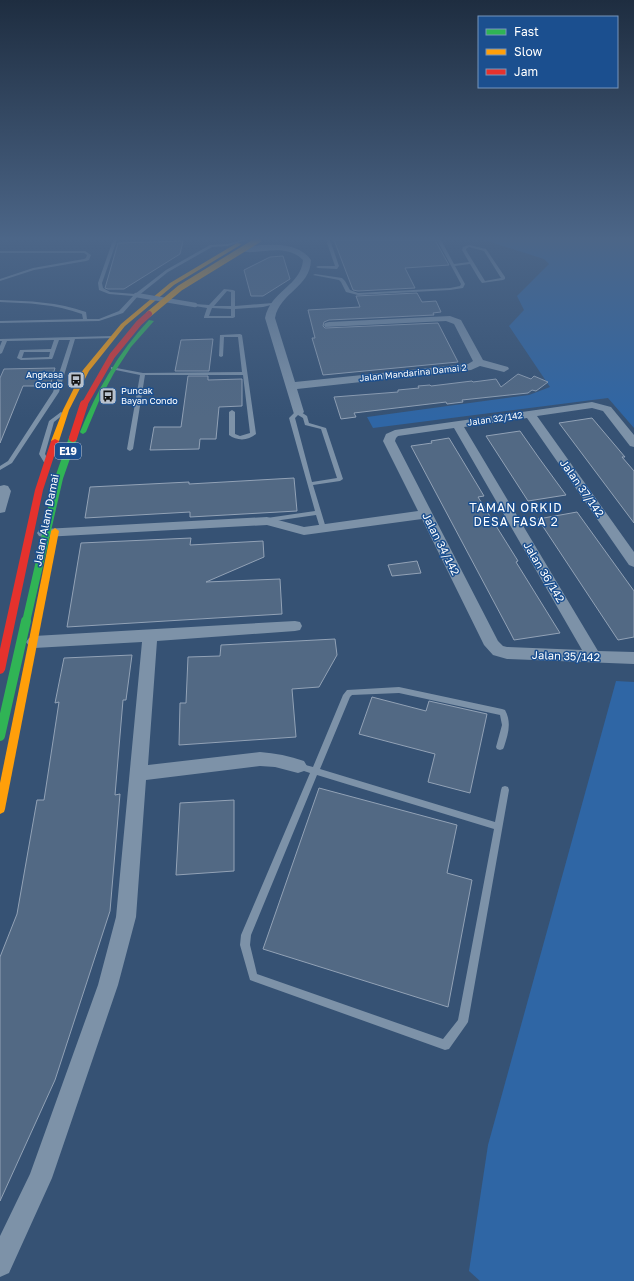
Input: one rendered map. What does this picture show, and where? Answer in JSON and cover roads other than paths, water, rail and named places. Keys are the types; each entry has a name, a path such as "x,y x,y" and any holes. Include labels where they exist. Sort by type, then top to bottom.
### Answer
{"main road":[{"name":"Jalan Alam Damai","path":"0,670 39,490 66,410 86,370 112,337 123,325 153,300"},
{"name":"E19","path":"0,700 55,478 82,402 110,356 136,323 162,300"},
{"name":"E19","path":"0,736 59,478 85,402 112,356 140,323 167,300"},
{"name":"Jalan Alam Damai","path":"1,802 66,478 91,409 113,368 143,328 176,300"}],"street":[{"path":"281,300 277,302 270,312 270,318 298,412"},
{"name":"Jalan Mandarina Damai 2","path":"291,386 471,367 479,362 458,322 447,318 329,325"},
{"path":"479,362 504,369"},
{"name":"Jalan 32/142","path":"390,436 395,433 592,405 607,409 634,443"},
{"name":"Jalan 37/142","path":"530,414 634,562"},
{"name":"Jalan 36/142","path":"457,424 594,657"},
{"name":"Jalan 34/142","path":"390,436 389,441 492,645 498,651"},
{"path":"0,509 5,491 2,488"},
{"path":"30,534 267,520 304,531 426,514"},
{"path":"34,642 295,626"},
{"path":"0,1264 40,1178 108,985 126,917 150,636"},
{"name":"Jalan 35/142","path":"498,651 507,653 634,658"},
{"path":"139,773 260,759 276,760 298,766"}],"lane":[{"path":"0,322 99,320 121,312 132,300"},
{"path":"164,300 210,307 234,308 277,302"},
{"path":"217,300 210,307 206,317 233,317 234,300"},
{"path":"0,301 34,302 72,308 84,313 85,320"},
{"path":"221,356 222,336 240,335 252,434 250,436 239,438 232,435 232,412"},
{"path":"0,350 2,339 112,337"},
{"path":"53,350 22,351 19,358 50,358 53,350 57,338"},
{"path":"0,468 10,462 53,398 73,338"},
{"path":"113,368 143,374 245,373"},
{"path":"130,449 143,374"},
{"path":"310,484 340,479 323,428 307,424 305,417 298,412 292,418 310,484 323,528"},
{"path":"267,520 318,512"},
{"path":"500,748 506,721 506,717 502,712 399,690 350,692 347,695 246,935 245,945 253,976 445,1044 459,1029 463,1022 506,790"},
{"path":"298,766 499,827"}],"place":[{"name":"Angkasa Condo","path":"76,380"},
{"name":"Puncak Bayan Condo","path":"108,396"}],"district":[{"name":"TAMAN ORKID DESA FASA 2","path":"516,515"}]}
